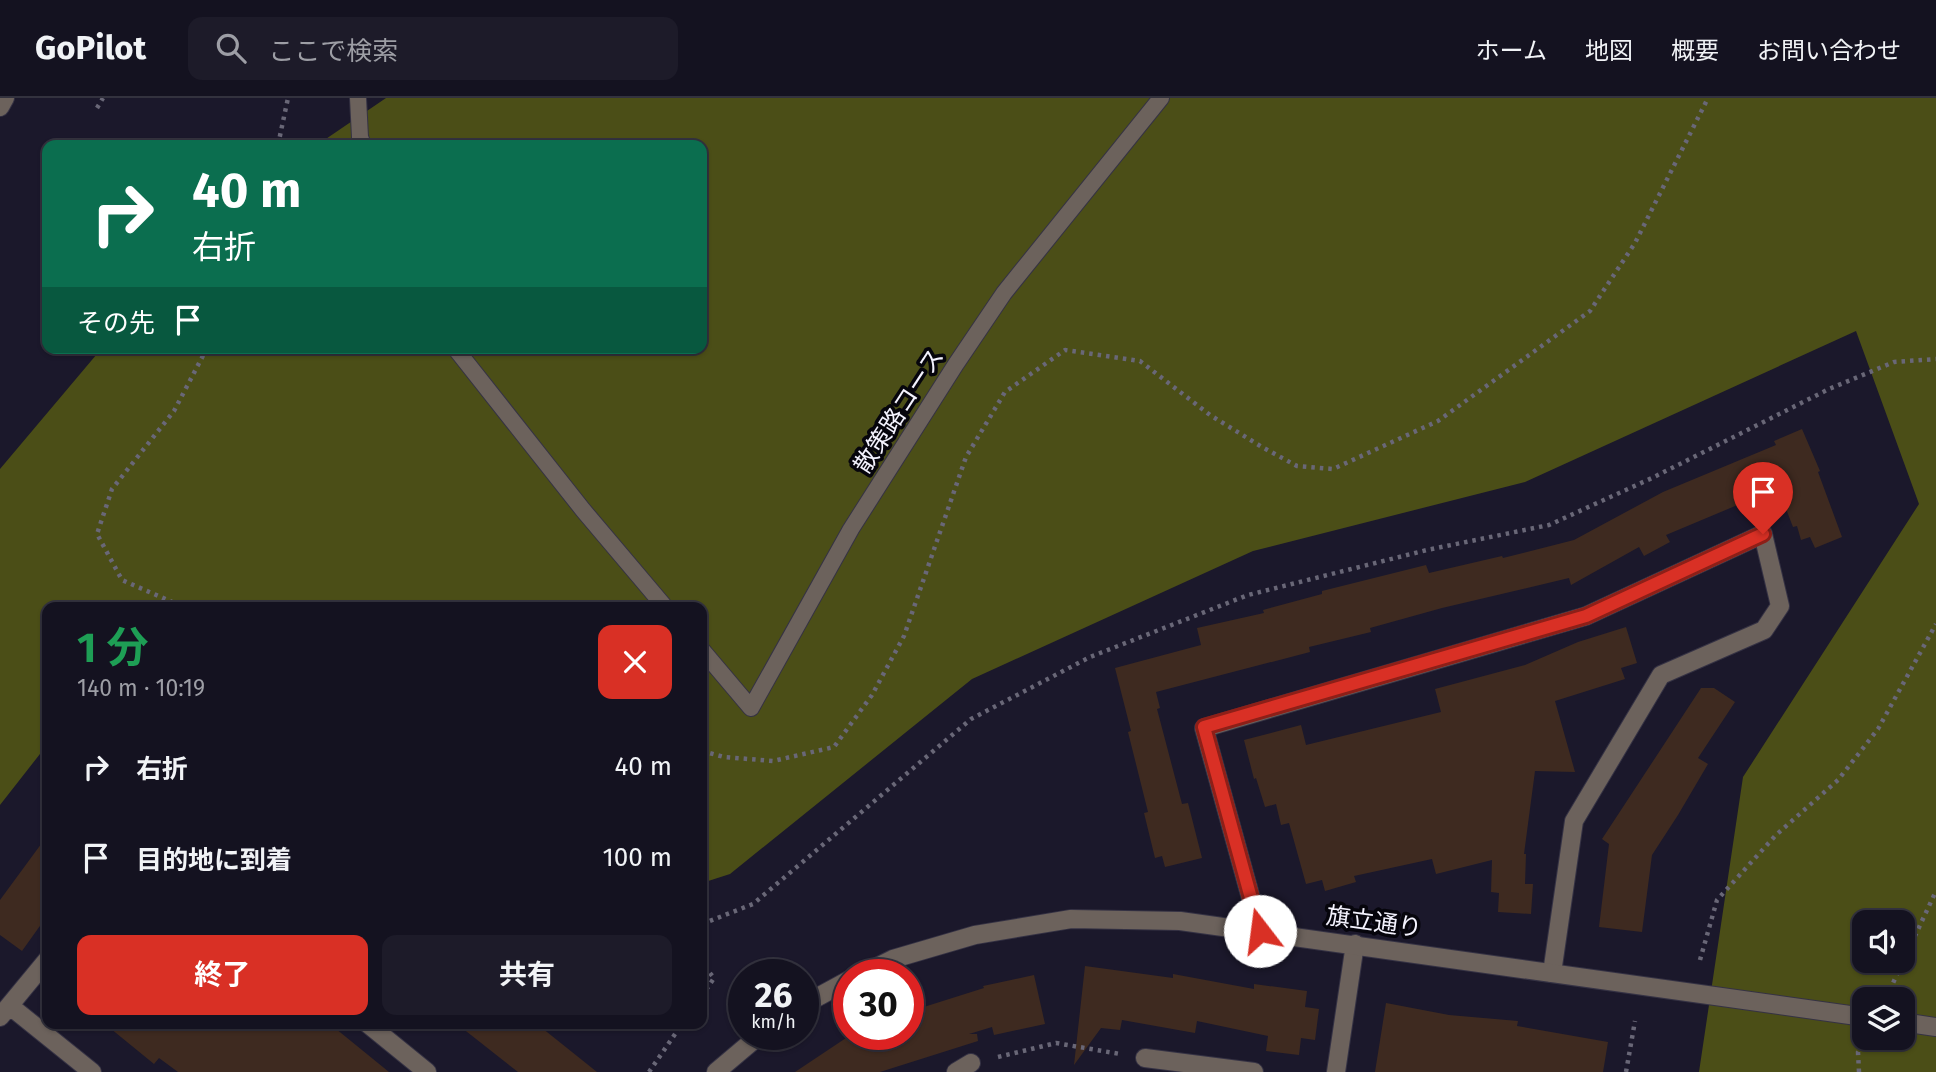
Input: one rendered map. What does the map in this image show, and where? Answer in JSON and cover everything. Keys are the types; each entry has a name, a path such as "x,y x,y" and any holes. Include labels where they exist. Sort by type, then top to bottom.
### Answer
{"street":[{"path":"0,107 5,98"},
{"path":"1260,931 1204,727 1586,616 1763,534 1780,606 1764,630 1661,675 1574,821 1552,973"},
{"name":"旗立通り","path":"893,959 975,935 1071,919 1181,921 1852,1015"},
{"path":"1336,1072 1354,944"},
{"path":"42,966 5,1012 92,1072"},
{"path":"1915,1024 1936,1027"},
{"path":"374,1029 427,1072"},
{"path":"716,1072 742,1050"},
{"path":"1145,1058 1254,1072"}],"lane":[{"path":"358,98 361,140"},
{"name":"散策路コース","path":"707,656 751,708 851,529 956,364 1004,293 1161,98"},
{"path":"461,354 583,510 661,602"}],"path":[{"path":"97,108 103,98"},
{"path":"279,140 288,98"},
{"path":"707,752 724,757 773,761 834,747 872,695 904,636 966,457 1005,392 1065,350 1140,361 1210,415 1262,447 1297,466 1332,468 1438,421 1590,312 1635,243 1708,98"},
{"path":"171,602 122,580 97,534 112,489 174,411 204,354"},
{"path":"707,922 753,904 971,719 1090,657 1248,595 1427,550 1549,525 1652,478 1829,389 1894,362 1936,359"},
{"path":"1700,960 1717,900 1776,835 1839,780 1878,729 1936,624"},
{"path":"1891,987 1936,891"},
{"path":"707,972 714,978 707,988"},
{"path":"1626,1072 1634,1021"},
{"path":"649,1072 679,1029"},
{"path":"963,1068 1056,1043 1145,1058"},
{"path":"1858,1052 1858,1072"}],"green space":[{"path":"386,98 1936,98 1936,1072 1699,1072 1743,777 1919,504 1856,331 1525,482 1253,551 972,679 730,874 707,881 707,602 42,602 42,751 0,805 0,469 97,354 707,354 707,140 324,140"}],"building":[{"path":"1802,429 1820,471 1818,472 1842,537 1815,548 1810,537 1801,540 1778,488 1666,535 1670,542 1644,556 1639,547 1571,585 1569,578 1442,608 1370,628 1371,632 1309,647 1310,652 1156,692 1160,708 1157,709 1182,804 1188,803 1202,858 1165,867 1162,856 1155,858 1144,813 1148,812 1128,732 1131,731 1115,668 1201,645 1197,628 1264,613 1263,610 1322,594 1322,591 1426,565 1429,573 1574,540 1663,492 1776,445 1774,441"},
{"path":"1626,627 1637,663 1621,668 1625,679 1555,701 1575,772 1535,771 1524,854 1525,884 1533,884 1531,914 1498,912 1499,893 1491,892 1492,860 1436,874 1432,859 1354,876 1356,882 1325,891 1322,880 1306,884 1289,823 1281,825 1276,804 1265,807 1256,778 1254,779 1244,740 1301,725 1306,745 1441,712 1435,689 1525,665 1578,642"},
{"path":"1701,688 1714,688 1735,702 1698,758 1708,764 1652,855 1642,932 1599,927 1609,844 1602,839"},
{"path":"42,843 42,923 22,951 0,935 0,900"},
{"path":"1085,966 1173,978 1173,974 1254,989 1254,984 1307,991 1305,1007 1319,1009 1315,1040 1301,1038 1299,1055 1266,1051 1268,1036 1197,1021 1195,1033 1122,1020 1120,1030 1101,1028 1074,1065"},
{"path":"1034,975 1045,1024 994,1035 992,1027 969,1034 977,1034 978,1041 880,1072 795,1072 833,1047 833,1050 924,1050 924,1007 984,988 983,986"},
{"path":"1386,1003 1449,1015 1518,1021 1517,1026 1608,1042 1603,1072 1375,1072"},
{"path":"111,1029 336,1029 389,1072 178,1072 159,1058 154,1064"},
{"path":"463,1029 543,1029 597,1072 518,1072"}],"route":[{"path":"1260,931 1204,727 1586,616 1763,534"}]}
